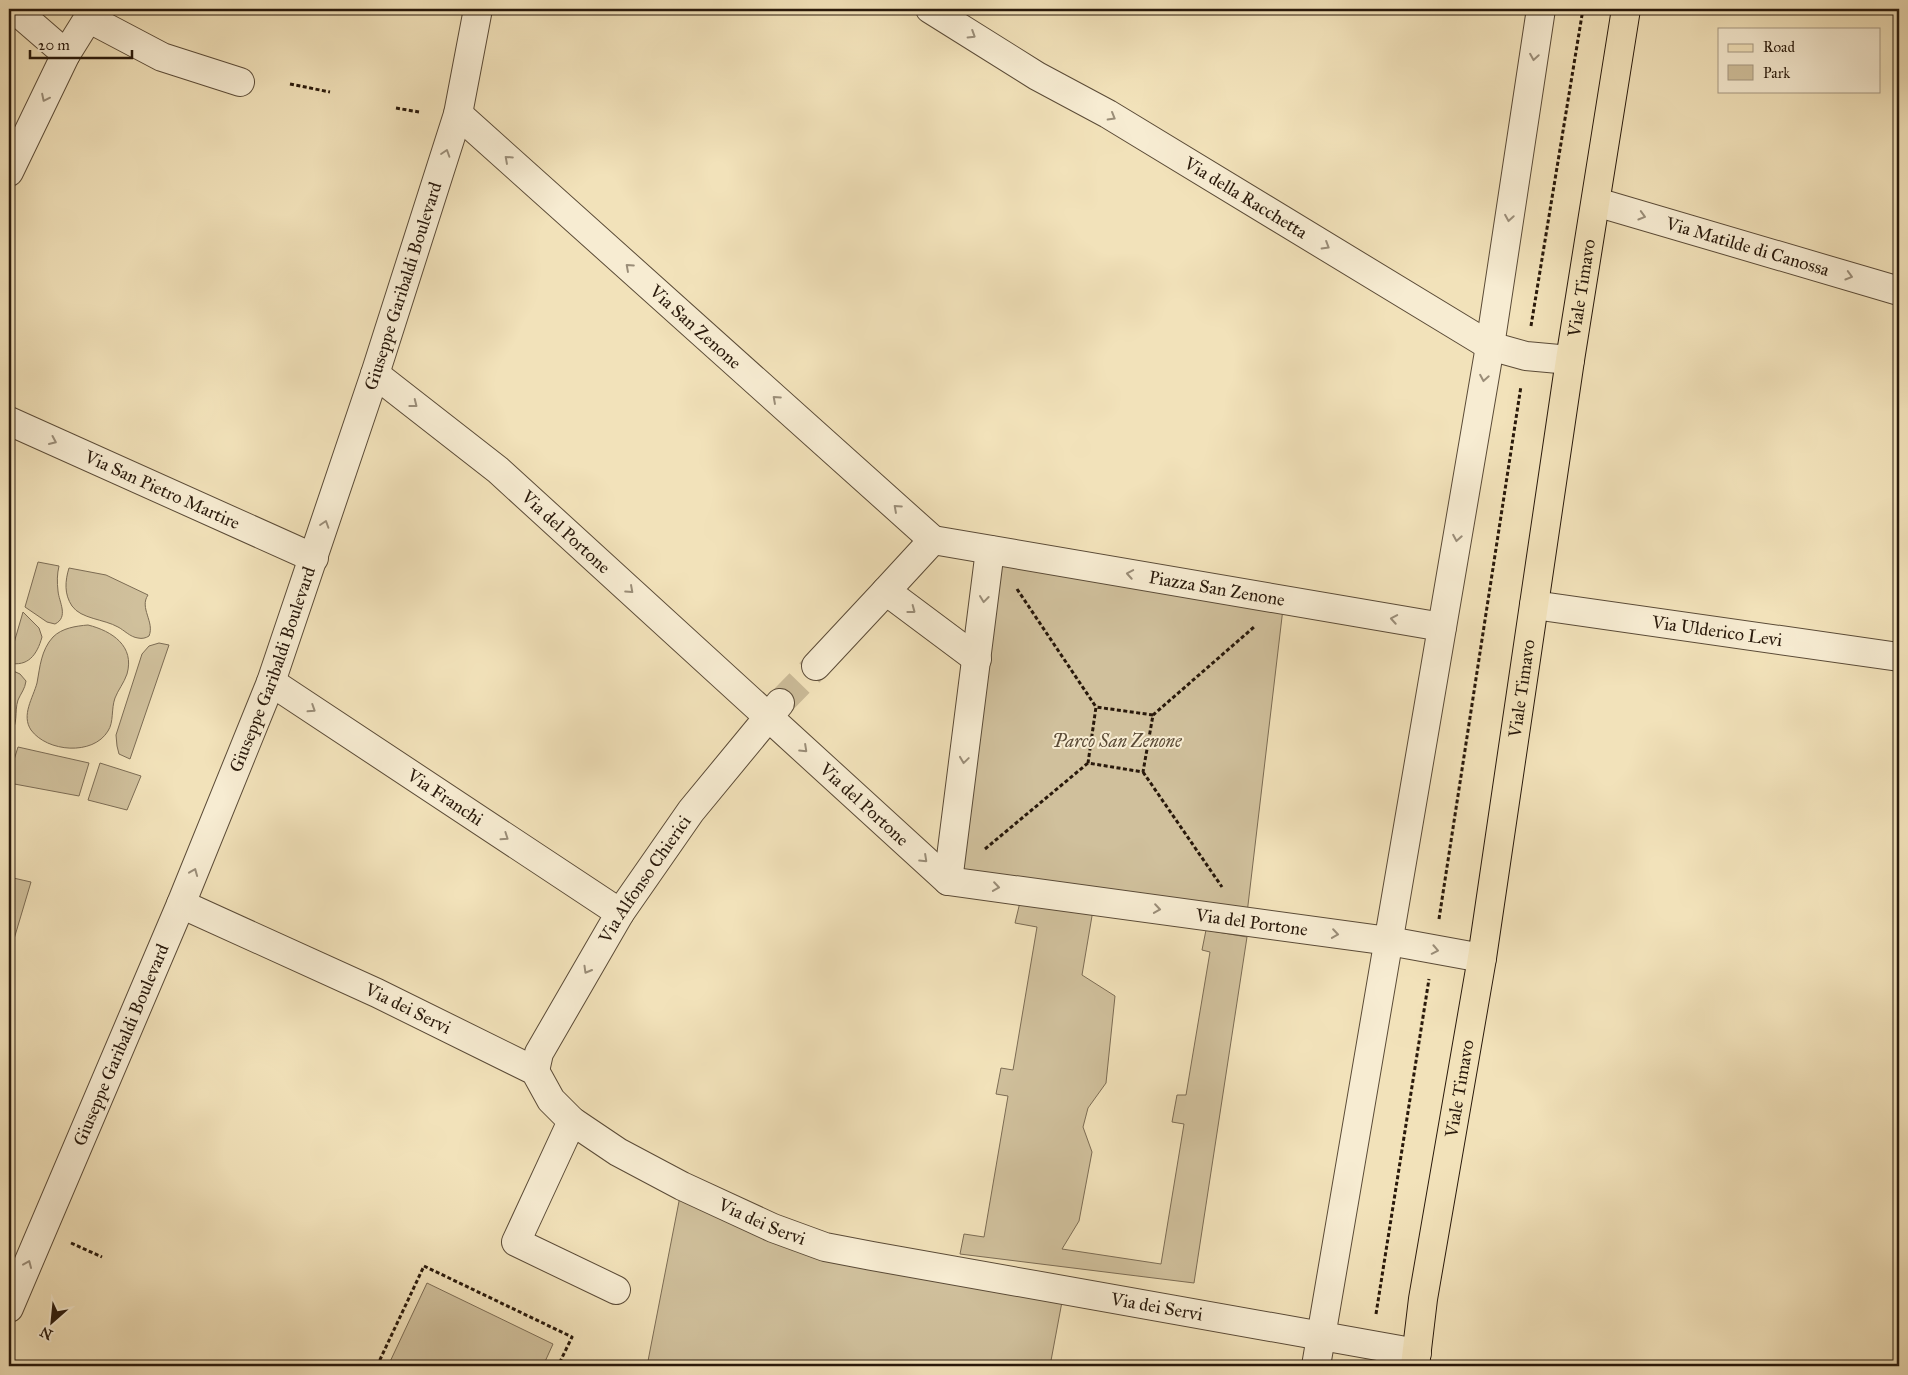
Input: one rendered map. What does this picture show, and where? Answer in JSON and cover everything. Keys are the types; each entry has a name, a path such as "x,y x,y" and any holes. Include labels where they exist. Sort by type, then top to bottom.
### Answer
{"main road":[{"name":"Viale Timavo","path":"1416,1360 1423,1299 1482,958 1570,360 1626,9"}],"street":[{"path":"14,9 66,54"},
{"name":"Giuseppe Garibaldi Boulevard","path":"9,1308 181,904 271,682 375,374 458,114 478,9"},
{"name":"Via della Racchetta","path":"930,9 1037,76 1108,114 1490,346 1526,356 1570,360"},
{"path":"1316,1366 1490,346 1541,9"},
{"path":"9,172 66,54 91,13 162,57 240,82"},
{"name":"Via San Zenone","path":"458,114 933,540"},
{"name":"Via Matilde di Canossa","path":"1596,202 1899,291"},
{"name":"Via del Portone","path":"375,374 498,470 774,710 948,881 1389,941 1482,958"},
{"name":"Via San Pietro Martire","path":"9,421 314,558"},
{"path":"816,666 933,540"},
{"name":"Piazza San Zenone","path":"933,540 1442,627"},
{"path":"948,881 990,550"},
{"path":"886,591 977,659"},
{"name":"Via Ulderico Levi","path":"1534,605 1899,657"},
{"name":"Via Franchi","path":"271,682 620,913"},
{"name":"Via Alfonso Chierici","path":"535,1071 539,1053 620,913 691,811 774,710"},
{"name":"Via dei Servi","path":"181,904 377,993 535,1071 551,1100 572,1121 618,1152 682,1186 773,1228 825,1247 1371,1345 1416,1360"},
{"path":"572,1121 516,1242 616,1290"}],"path":[{"path":"1371,1345 1526,356 1583,9"},
{"path":"290,84 330,92"},
{"path":"396,108 419,112"},
{"path":"984,850 1088,763 1096,707 990,550"},
{"path":"1246,922 1143,772 1153,715 1284,600"},
{"path":"1096,707 1153,715"},
{"path":"1088,763 1143,772"},
{"path":"377,1366 424,1266 572,1337 558,1366"}],"green space":[{"name":"Parco San Zenone","path":"990,550 1284,600 1246,922 948,881"},
{"path":"38,562 59,566 58,588 62,617 55,624 47,622 25,607"},
{"path":"69,568 106,575 148,595 145,605 150,626 149,636 145,638 135,637 112,624 81,614 76,610 69,601 66,592"},
{"path":"23,612 39,628 42,637 31,658 21,663 9,663 9,660"},
{"path":"88,625 105,631 120,641 128,655 127,674 115,698 110,727 101,739 81,747 58,747 38,737 31,730 28,724 27,712 37,683 42,659 49,642 57,634 65,630"},
{"path":"159,643 169,645 130,759 119,754 116,735 142,654 149,646"},
{"path":"9,669 20,674 26,681 18,700 14,727 9,735"},
{"path":"18,747 89,763 79,796 9,783 9,776"},
{"path":"100,763 141,776 127,810 88,800"},
{"path":"9,877 31,882 14,939 9,937"},
{"path":"1021,898 1093,910 1082,975 1115,996 1106,1083 1088,1108 1083,1127 1092,1152 1079,1221 1062,1249 1161,1264 1184,1124 1172,1122 1177,1095 1186,1095 1210,952 1202,950 1206,930 1247,937 1194,1283 960,1254 964,1234 984,1237 1008,1096 996,1094 1001,1068 1013,1070 1037,927 1015,923"},
{"path":"682,1186 773,1228 1064,1291 1050,1366 647,1366"},
{"path":"427,1283 553,1344 543,1366 388,1366"}],"tunnel":[{"path":"780,703 816,666"}]}
